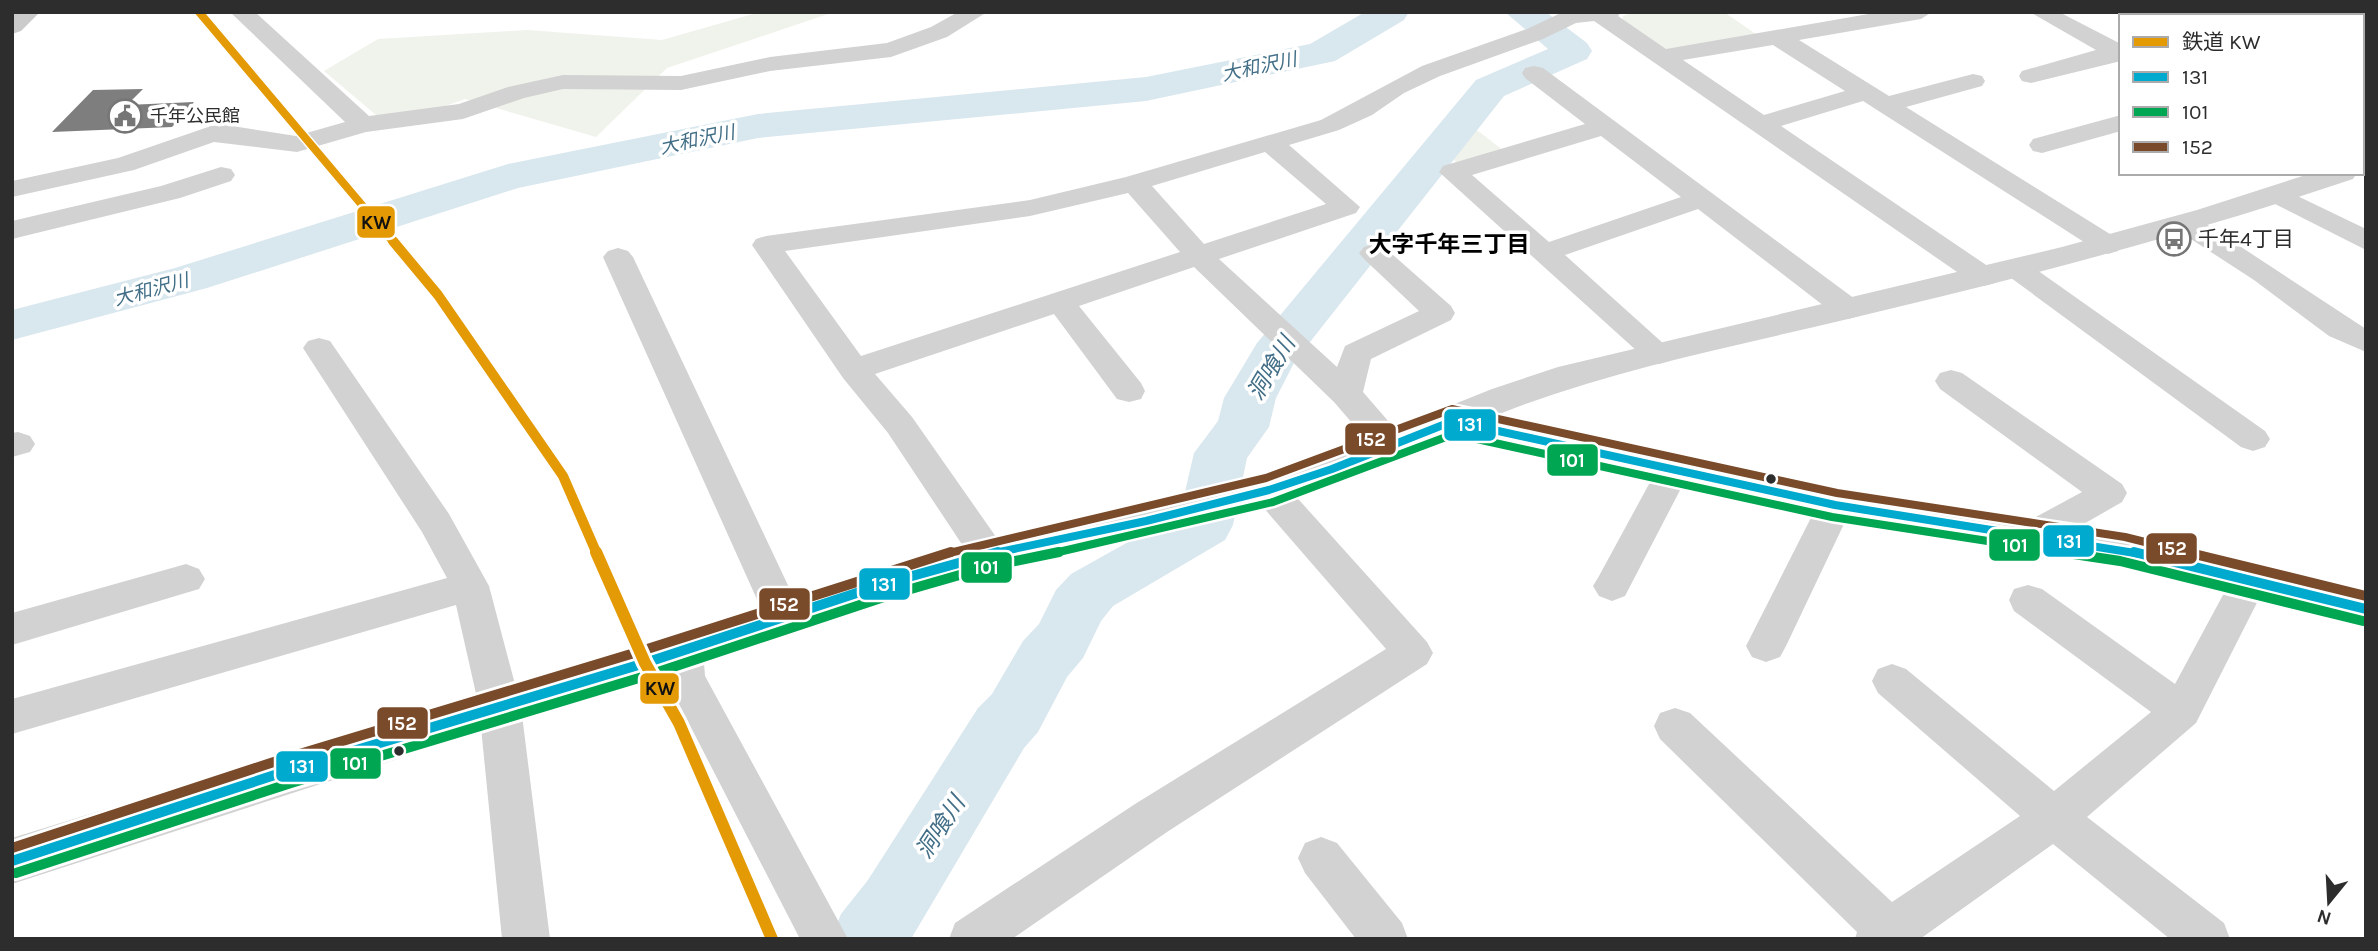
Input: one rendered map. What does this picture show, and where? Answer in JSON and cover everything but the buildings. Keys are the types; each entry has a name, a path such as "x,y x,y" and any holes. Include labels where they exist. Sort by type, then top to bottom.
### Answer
{"main road":[{"path":"12,26 28,12"}],"street":[{"path":"242,12 363,125"},
{"path":"12,189 125,164 211,134 297,144 363,125 463,111 517,92 563,82 681,83 770,64 891,50 939,32 976,12"},
{"path":"2041,12 2119,52"},
{"path":"2279,12 2288,14"},
{"path":"1661,57 1916,13"},
{"path":"988,554 900,425 854,370 766,245 1030,208 1134,183 1330,125 1363,110 1395,89 1431,71 1535,34 1571,17 1605,14 1661,57 1984,277"},
{"path":"1779,38 2108,245"},
{"path":"2031,76 2119,53"},
{"path":"1534,73 1848,309"},
{"path":"1761,124 1973,81"},
{"path":"2042,145 2119,124"},
{"path":"1605,127 1453,172 1547,252 1659,354"},
{"path":"854,370 1346,207 1270,143"},
{"path":"12,230 170,192 221,175"},
{"path":"12,861 287,771 682,650 783,615 988,554 1146,521 1269,490 1453,421 1540,385 2017,269 2187,224 2336,175"},
{"path":"1134,183 1199,256 1346,394 1390,445"},
{"path":"2279,195 2366,241"},
{"path":"1547,252 1701,199"},
{"path":"2187,224 2265,274 2340,329 2366,342"},
{"path":"1346,394 1356,353 1440,313 1374,253"},
{"path":"618,257 783,615"},
{"path":"2017,269 2253,439"},
{"path":"1060,302 1129,391"},
{"path":"319,348 436,524 470,586 500,707 526,939"},
{"path":"1951,380 2109,493 2036,534"},
{"path":"1453,421 1835,505 2122,549 2366,609"},
{"path":"1612,586 1674,471"},
{"path":"972,939 1151,818 1413,653 1269,490"},
{"path":"1766,646 1835,505"},
{"path":"12,629 186,579"},
{"path":"1675,726 1888,937 2054,818 2181,711 2250,579"},
{"path":"12,717 470,586"},
{"path":"2028,600 2181,711"},
{"path":"682,650 685,677 825,939"},
{"path":"1892,681 2054,818 2207,939"},
{"path":"1321,858 1385,939"}],"shaded area":[{"path":"760,12 834,12 667,68 596,137 465,99 389,126 324,71 378,39 527,30 662,40"},
{"path":"1635,12 1724,12 1760,37 1674,51 1657,49 1622,24 1623,16"},
{"path":"1469,124 1504,151 1459,164 1442,150"}],"waterway":[{"name":"大和沢川","path":"12,325 191,278 508,177 758,126 1146,89 1322,53 1391,12"},
{"name":"洞喰川","path":"867,939 893,904 1001,728 1015,713 1045,659 1061,641 1077,607 1092,590 1205,525 1221,453 1243,427 1250,398 1274,354 1490,88 1574,51 1523,12"}],"rail line":[{"name":"KW","path":"199,12 438,295 563,476 645,663 679,723 772,939"}],"transit line":[{"name":"152","path":"12,848 283,759 641,651 884,571 985,542 1143,509 1266,478 1452,409 1837,493 2125,537 2366,596"},
{"name":"131","path":"12,861 287,771 645,663 887,583 988,554 1146,521 1269,490 1332,469 1453,421 1835,505 2122,549 2366,609"},
{"name":"101","path":"16,873 291,783 649,675 890,595 991,566 1149,533 1273,502 1454,434 1832,517 2120,561 2363,621"}],"place":[{"name":"千年公民館","path":"125,116"},
{"name":"千年4丁目","path":"2174,239"}],"district":[{"name":"大字千年三丁目","path":"1449,244"}]}
